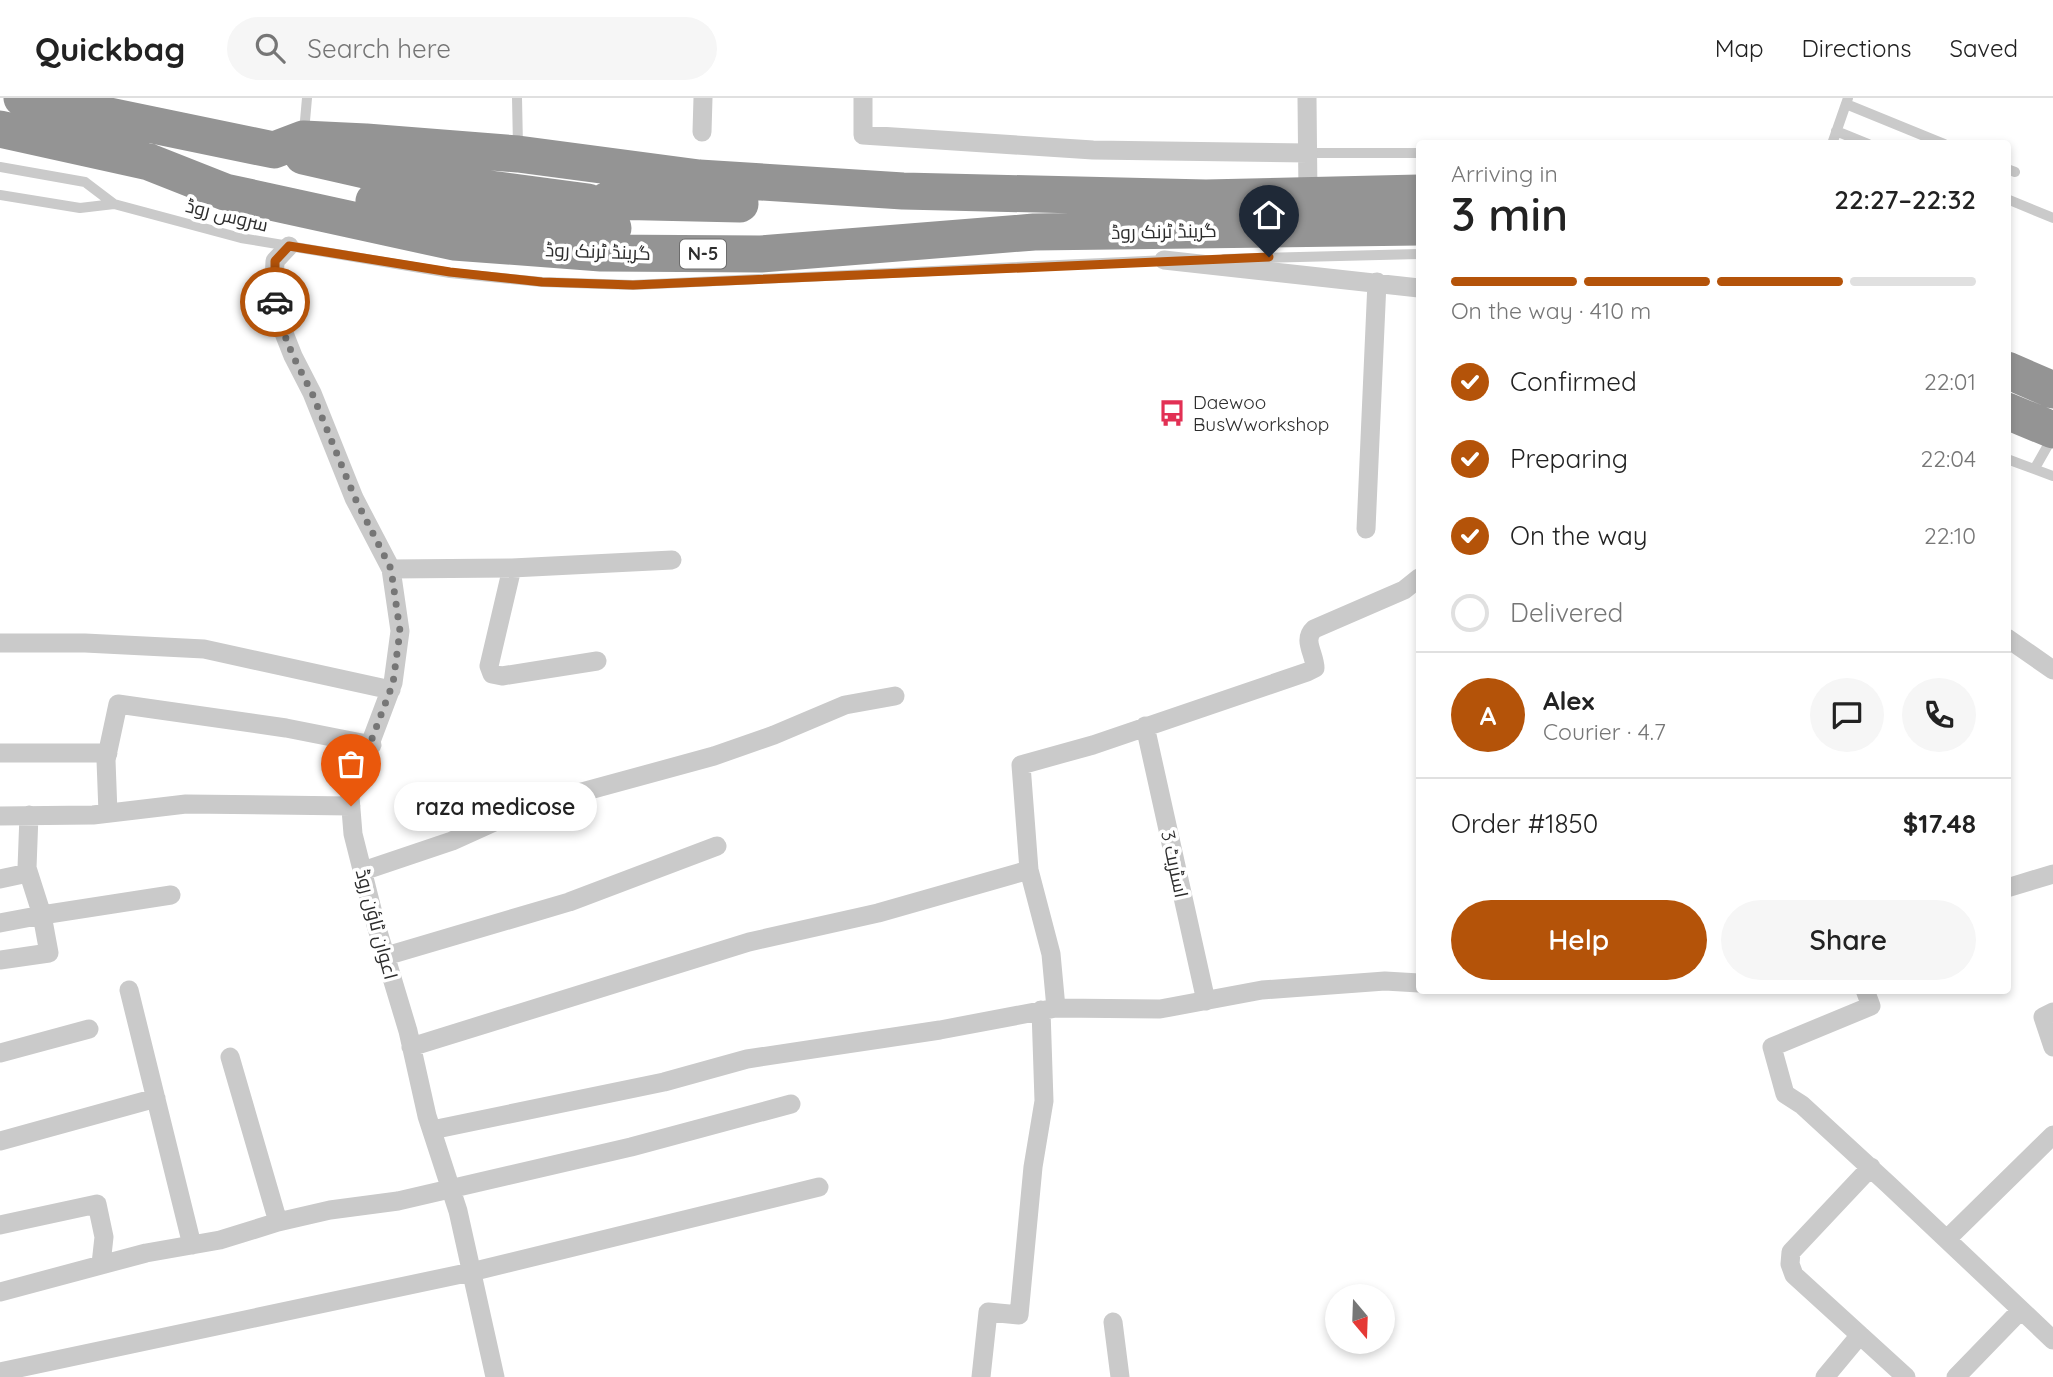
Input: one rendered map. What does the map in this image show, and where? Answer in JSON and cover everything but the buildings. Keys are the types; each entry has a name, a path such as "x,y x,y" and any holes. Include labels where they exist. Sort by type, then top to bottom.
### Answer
{"highway":[{"name":"گرینڈ ٹرنک روڈ","path":"22,98 288,145 519,154 699,178 904,191 1206,198 1416,193"},
{"name":"گرینڈ ٹرنک روڈ","path":"0,129 149,162 225,192 454,242 601,253 761,254 1034,232 1416,227"},
{"path":"149,162 414,208 585,228 594,217 588,201 391,176 288,145"},
{"path":"904,191 857,203 772,205 606,201 601,207 599,221 604,228 1034,232"},
{"path":"2011,413 2053,433"}],"street":[{"path":"702,132 703,98"},
{"path":"863,98 863,135 1093,150 1308,153"},
{"path":"1307,98 1308,195"},
{"name":"اعوان ٹاؤن روڈ","path":"289,246 275,261 276,313 355,498 391,569 400,631 391,690 350,797 354,834 432,1130 451,1189 495,1377"},
{"path":"1164,260 1416,288"},
{"path":"1366,528 1377,282"},
{"path":"391,569 512,568 672,560"},
{"path":"512,568 489,666 492,674 502,676 597,661"},
{"path":"981,1377 988,1312 1019,1315 1033,1167 1044,1101 1051,954 1029,870 1021,765 1093,745 1307,672 1315,667 1308,641 1309,634 1314,629 1404,590 1416,580"},
{"path":"2011,641 2053,670"},
{"path":"0,643 85,643 204,649 391,690"},
{"path":"363,871 452,841 527,807 714,756 774,735 845,705 895,696"},
{"path":"108,813 108,753 118,704 286,728 372,745"},
{"name":"اسٹریٹ 3","path":"1145,726 1206,1001"},
{"path":"0,752 108,753"},
{"path":"0,816 108,813 186,804 351,806"},
{"path":"0,960 49,953 42,915 28,873 29,815"},
{"path":"386,956 569,902 717,846"},
{"path":"411,1047 749,942 877,913 1029,870"},
{"path":"0,879 28,873"},
{"path":"2011,887 2053,874"},
{"path":"0,923 171,895"},
{"path":"432,1130 663,1082 747,1059 940,1030 1049,1009 1160,1009 1262,990 1385,981 1416,983"},
{"path":"130,990 192,1245"},
{"path":"1866,994 1871,1006 1772,1046 1786,1094 1871,1167 2053,1340"},
{"path":"2053,1012 2043,1017 2053,1047"},
{"path":"0,1053 89,1029"},
{"path":"230,1057 278,1222"},
{"path":"0,1141 156,1098"},
{"path":"0,1292 146,1253 219,1240 330,1210 398,1202 631,1147 791,1104"},
{"path":"1947,1239 2053,1135"},
{"path":"1871,1167 1791,1252 1790,1264 1794,1275 1906,1377"},
{"path":"0,1371 471,1272 819,1187"},
{"path":"0,1224 97,1204 104,1237 102,1264"},
{"path":"1956,1377 2021,1310"},
{"path":"1113,1322 1120,1377"},
{"path":"1825,1377 1860,1335"}],"lane":[{"path":"288,145 307,98"},
{"path":"517,98 519,154"},
{"path":"1833,140 1847,101 1935,140"},
{"path":"1836,131 1858,140"},
{"path":"1308,153 1416,153"},
{"name":"سروس روڈ","path":"0,167 85,182 114,204 241,238 450,272 542,282 633,285 1164,260 1416,254"},
{"path":"0,195 79,208 114,204"},
{"path":"2011,201 2053,218"},
{"path":"2035,468 2053,433"},
{"path":"2011,460 2053,476"}],"way so far":[{"path":"275,302 276,313 293,356 312,393 329,439 391,569 400,631 393,683 373,742 350,797 351,806"}],"place":[{"name":"Daewoo BusWworkshop","path":"1172,413"},
{"name":"raza medicose","path":"351,806"}],"route":[{"path":"275,302 275,261 289,246 450,272 542,282 633,285 1269,257"}]}
